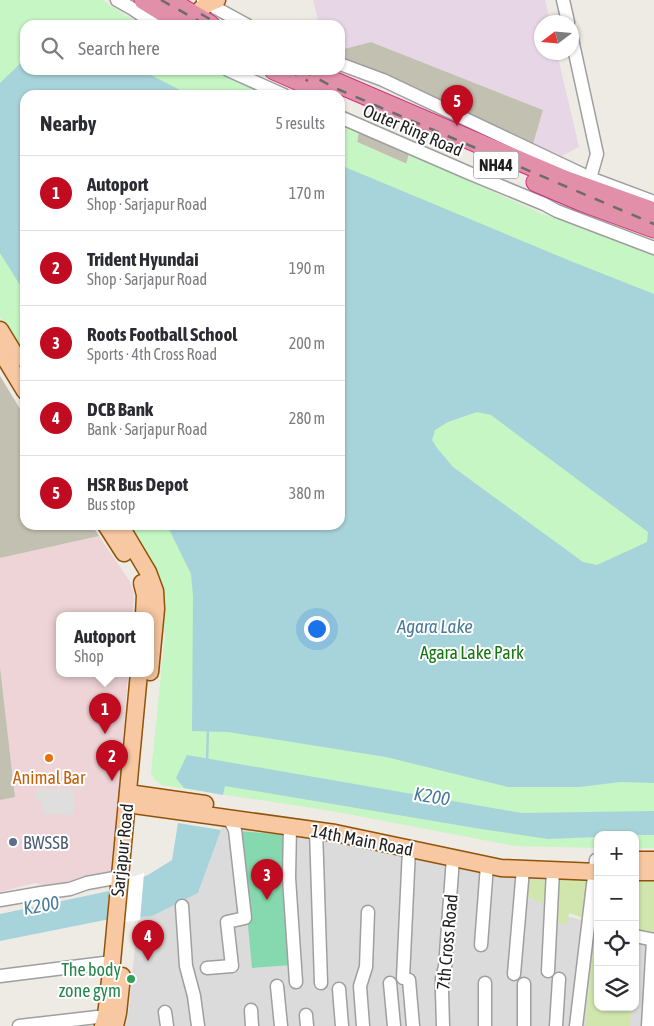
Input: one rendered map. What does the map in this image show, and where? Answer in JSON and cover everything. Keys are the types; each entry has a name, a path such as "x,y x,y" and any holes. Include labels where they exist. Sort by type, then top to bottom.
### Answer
{"highway":[{"path":"144,0 201,14"},
{"path":"168,0 201,14"},
{"path":"286,75 321,90"},
{"name":"Outer Ring Road","path":"319,75 587,190 654,228"},
{"name":"Outer Ring Road","path":"345,100 587,190 654,212"}],"main road":[{"path":"2,343 20,365"},
{"path":"2,343 20,381"},
{"path":"109,530 140,578 145,595 144,612"},
{"name":"Sarjapur Road","path":"123,530 148,572 155,591 154,630"},
{"name":"Sarjapur Road","path":"133,799 139,677"},
{"name":"Sarjapur Road","path":"108,1023 118,1013 123,879 149,677"},
{"name":"14th Main Road","path":"133,799 335,832 501,868 553,870 594,866"},
{"name":"14th Main Road","path":"226,814 336,824 503,857 594,866"},
{"path":"639,860 654,860"},
{"path":"639,872 654,872"},
{"name":"Sarjapur Road","path":"108,1023 112,962 121,923"}],"street":[{"path":"117,0 149,20"},
{"path":"563,0 566,15"},
{"path":"201,14 226,20"},
{"path":"577,60 597,154 587,190"},
{"path":"345,66 383,80 587,190 654,202"},
{"path":"239,75 273,90"},
{"path":"345,119 557,211 654,248"},
{"path":"207,968 232,966 227,922 245,918 235,830 226,814"},
{"path":"290,826 290,878 296,982"},
{"path":"316,830 321,984"},
{"path":"409,849 406,979 413,1026"},
{"name":"7th Cross Road","path":"443,1026 442,978 445,967 453,858"},
{"path":"481,945 487,865"},
{"path":"514,974 523,869"},
{"path":"548,971 553,870"},
{"path":"576,1026 593,928 596,876"},
{"path":"0,900 41,892 70,889 87,883 123,879"},
{"path":"182,906 186,966 194,996 198,1026"},
{"path":"364,1026 360,986 366,968 368,912"},
{"path":"639,937 653,940 648,1026"},
{"path":"0,976 112,962"},
{"path":"556,1026 558,980"},
{"path":"390,983 394,1026"},
{"path":"485,983 485,1026"},
{"path":"524,984 524,1026"},
{"path":"276,986 281,1026"},
{"path":"339,989 342,1026"},
{"path":"251,1010 252,1026"},
{"path":"165,1012 167,1026"},
{"path":"19,1026 108,1023"}],"shaded area":[{"path":"313,0 545,0 548,15 534,15 534,60 559,60 579,147 562,156 533,144 543,110 371,42 345,49 345,20 318,20"},
{"path":"371,42 543,110 533,144 345,61 345,49"},
{"path":"359,131 409,154 407,164 357,142"},
{"path":"0,376 20,409 20,530 95,530 99,536 0,558"},
{"path":"99,536 129,580 133,591 132,612 56,612 56,677 128,677 113,876 51,887 35,883 0,892 0,800 15,796 0,667 0,558"},
{"path":"0,667 15,797 0,800"},
{"path":"37,789 74,789 74,812 72,815 43,814 42,801 35,800"},
{"path":"224,821 497,862 557,864 558,914 594,923 594,1011 639,1011 639,934 654,938 654,1026 124,1026 128,1015 138,917 198,893"}],"green space":[{"path":"0,0 102,0 133,20 20,20 20,75 234,75 269,90 20,90 20,347 0,317"},
{"name":"Agara Lake","path":"345,124 359,131 357,142 406,164 409,154 540,213 654,254 654,848 639,848 639,831 594,831 594,848 515,846 332,811 162,785 155,780 151,773 165,636 161,594 129,530 345,530"},
{"path":"239,831 285,835 292,965 252,968"},
{"path":"639,877 654,878 654,938 639,934"},
{"path":"556,878 592,881 586,919 569,913 567,924 556,923"},
{"path":"526,880 550,881 548,905 525,896"},
{"path":"594,935 594,1011 631,1011 630,1026 585,1026"}],"water":[{"path":"20,64 20,75 151,75 180,90 20,90 20,285 0,253 0,83"},
{"name":"Agara Lake","path":"345,167 654,294 654,783 620,782 580,787 508,787 386,757 228,732 192,731 193,596 191,574 169,530 345,530","holes":["477,412 491,415 648,532 647,542 597,565 583,562 453,467 432,440 435,430 448,422"]},
{"path":"187,755 522,813 654,811 654,835 639,835 639,831 594,831 594,837 548,839 225,786 223,795 184,788 176,778"},
{"path":"178,823 221,830 198,893 152,916 105,920 0,941 0,914 109,891 148,875 172,860"}],"pier":[{"path":"144,873 140,920 107,925 110,884"}],"waterway":[{"name":"K200","path":"207,761 208,729"}],"railway":[{"path":"161,0 197,20"},
{"path":"201,14 211,20"},
{"path":"297,75 308,81"},
{"path":"311,75 340,90"},
{"path":"345,92 654,224"}],"place":[{"name":"HSR Bus Depot","path":"457,126"},
{"name":"Autoport","path":"105,734"},
{"name":"Animal Bar","path":"49,758"},
{"name":"Trident Hyundai","path":"112,781"},
{"name":"BWSSB","path":"13,842"},
{"name":"Roots Football School","path":"267,900"},
{"name":"DCB Bank","path":"148,961"},
{"name":"The body zone gym","path":"131,979"}],"park label":[{"name":"Agara Lake Park","path":"472,652"}]}
